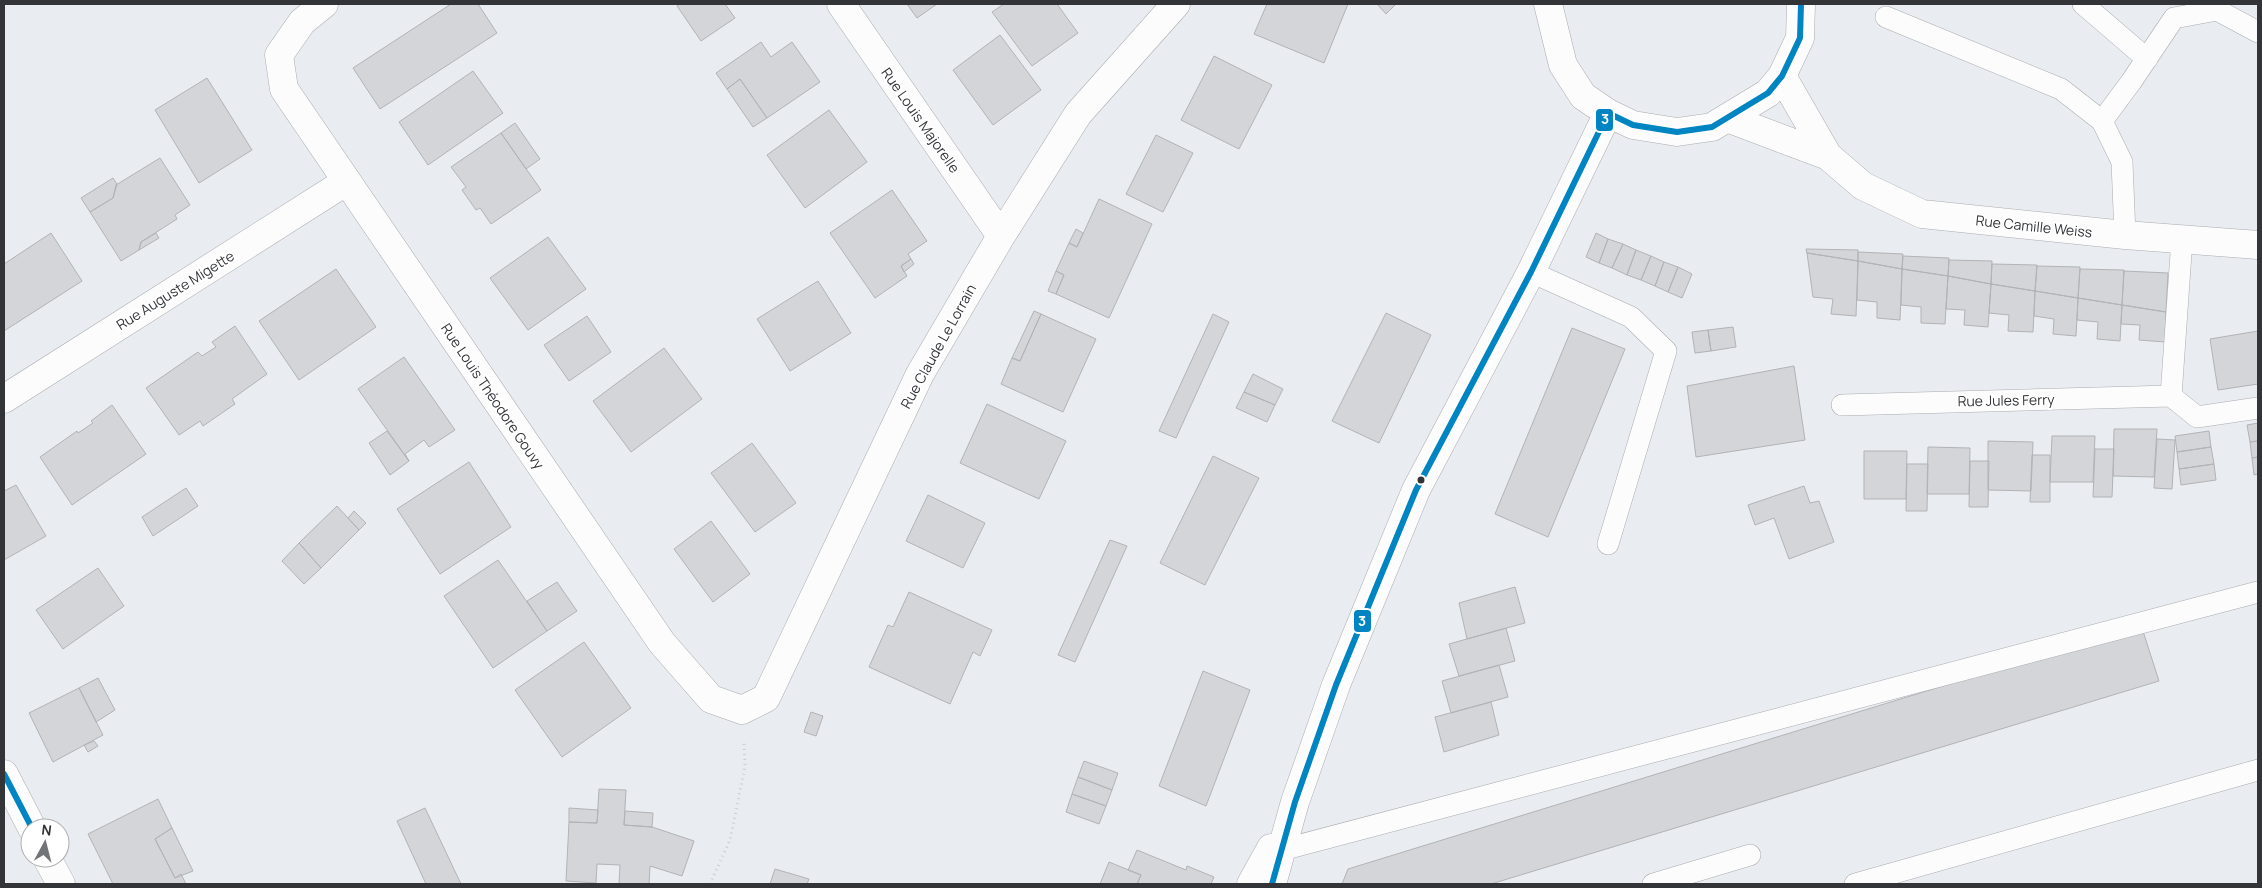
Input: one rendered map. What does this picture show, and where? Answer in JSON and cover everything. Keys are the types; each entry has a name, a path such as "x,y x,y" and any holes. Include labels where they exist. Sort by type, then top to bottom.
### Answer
{"street":[{"name":"Rue Louis Théodore Gouvy","path":"324,4 302,22 279,54 284,89 662,643 711,699 742,710"},
{"name":"Rue Louis Majorelle","path":"841,4 1001,236"},
{"name":"Rue Claude Le Lorrain","path":"742,710 766,698 920,374 1001,236 1078,114 1176,4"},
{"path":"1548,4 1563,65 1583,96 1608,113 1633,125 1677,132 1712,127 1768,93 1782,76 1800,38 1801,4"},
{"name":"Rue Camille Weiss","path":"1782,76 1828,156 1862,186 1922,214 2125,235 2258,245"},
{"path":"1251,884 1274,852 1295,802 1336,684 1416,490 1532,272 1608,113"},
{"name":"Rue Camille Weiss","path":"1727,118 1828,156"},
{"name":"Rue Auguste Migette","path":"4,399 347,181"},
{"path":"4,774 27,818"},
{"path":"1272,884 1274,852"},
{"path":"52,868 61,884"}],"lane":[{"path":"2083,4 2147,59"},
{"path":"2102,121 2174,18 2217,10 2258,32"},
{"path":"1886,17 2061,89 2102,121 2122,162 2125,235"},
{"path":"2182,239 2171,396 2197,417 2258,408"},
{"path":"1532,272 1631,318 1666,351 1608,544"},
{"name":"Rue Jules Ferry","path":"1842,404 2171,396"},
{"path":"1274,852 2258,592"},
{"path":"1855,884 2258,770"},
{"path":"1654,884 1750,855"}],"path":[{"path":"710,884 730,840 745,766 742,710"}],"building":[{"path":"451,4 478,4 497,33 380,109 353,68"},
{"path":"680,4 725,4 735,18 701,41 677,6"},
{"path":"907,4 937,4 917,18"},
{"path":"1004,4 1057,4 1078,33 1032,66 992,12"},
{"path":"1267,4 1348,4 1324,63 1254,34"},
{"path":"1377,4 1396,4 1386,14"},
{"path":"1000,35 1041,90 993,125 953,70"},
{"path":"761,42 771,57 792,42 820,82 767,118 740,79 727,89 716,73"},
{"path":"1214,56 1272,85 1239,149 1181,120"},
{"path":"473,71 503,113 428,165 399,122"},
{"path":"207,78 252,150 199,183 155,110"},
{"path":"740,79 767,118 753,127 727,89"},
{"path":"829,110 867,162 805,208 767,155"},
{"path":"515,123 540,159 526,169 501,133"},
{"path":"501,133 541,190 491,224 480,208 476,210 462,190 466,187 451,167"},
{"path":"1156,135 1193,153 1163,212 1126,194"},
{"path":"160,158 190,205 175,215 177,219 141,242 139,250 121,261 90,212 113,198 116,185"},
{"path":"113,178 117,184 113,198 90,212 81,198"},
{"path":"892,190 927,241 908,254 911,259 901,266 907,276 875,298 830,233"},
{"path":"1099,199 1152,224 1109,318 1056,294 1064,275 1056,271 1069,243 1077,247"},
{"path":"1076,229 1083,233 1077,247 1069,243"},
{"path":"51,233 82,281 4,331 4,264"},
{"path":"156,233 159,238 139,250 141,242"},
{"path":"1596,233 1608,239 1599,263 1586,257"},
{"path":"548,237 586,289 528,330 490,278"},
{"path":"1608,239 1623,244 1612,268 1599,263"},
{"path":"1623,244 1636,250 1627,275 1612,268"},
{"path":"1806,249 1858,250 1858,261 1807,253"},
{"path":"1636,250 1651,256 1641,280 1627,275"},
{"path":"1858,252 1903,254 1902,269 1858,261"},
{"path":"1807,253 1858,261 1856,316 1831,314 1833,299 1813,297"},
{"path":"1651,256 1664,262 1655,286 1641,280"},
{"path":"1903,256 1949,258 1948,276 1902,269"},
{"path":"911,259 914,264 904,272 901,266"},
{"path":"1949,260 1992,261 1991,284 1948,276"},
{"path":"1858,261 1902,269 1900,320 1877,318 1877,302 1857,300"},
{"path":"1664,262 1678,267 1668,292 1655,286"},
{"path":"1992,264 2037,265 2035,291 1991,284"},
{"path":"2037,266 2080,267 2078,298 2035,291"},
{"path":"1678,267 1692,274 1682,298 1668,292"},
{"path":"336,269 376,327 299,380 259,321"},
{"path":"1902,269 1948,276 1945,324 1921,323 1921,307 1901,305"},
{"path":"2080,269 2124,270 2122,305 2078,298"},
{"path":"1056,271 1064,275 1056,294 1048,291"},
{"path":"2124,271 2168,273 2166,312 2122,305"},
{"path":"1948,276 1991,284 1988,327 1964,325 1965,310 1946,309"},
{"path":"818,281 851,333 790,371 757,319"},
{"path":"1991,284 2035,291 2033,332 2008,331 2009,315 1989,313"},
{"path":"2035,291 2078,298 2076,336 2053,334 2054,319 2034,316"},
{"path":"2078,298 2122,305 2120,341 2097,339 2098,322 2077,320"},
{"path":"2122,305 2166,312 2165,342 2139,340 2140,325 2121,324"},
{"path":"1034,311 1041,314 1020,361 1012,358"},
{"path":"1386,313 1431,335 1379,443 1332,421"},
{"path":"1041,314 1096,339 1063,412 1001,384 1012,358 1020,361"},
{"path":"1213,314 1229,322 1176,438 1159,431"},
{"path":"587,316 611,352 569,381 544,345"},
{"path":"235,326 267,374 232,399 235,404 203,426 200,421 179,435 146,388 198,352 202,356 216,347 212,342"},
{"path":"1733,327 1736,347 1711,351 1708,330"},
{"path":"1572,328 1625,349 1548,537 1495,514"},
{"path":"1708,330 1711,351 1695,353 1692,332"},
{"path":"2258,331 2258,384 2218,390 2210,339"},
{"path":"664,348 702,399 631,452 593,401"},
{"path":"404,357 455,430 429,447 424,440 405,454 409,461 358,389"},
{"path":"1794,366 1805,440 1696,457 1687,386"},
{"path":"1253,374 1283,389 1275,405 1244,392"},
{"path":"1244,392 1275,405 1267,422 1236,408"},
{"path":"987,404 1066,441 1039,499 960,463"},
{"path":"112,405 146,454 72,505 40,457 77,431 78,433 93,423 91,421"},
{"path":"2258,423 2258,441 2250,442 2247,425"},
{"path":"2114,429 2157,429 2154,477 2113,476"},
{"path":"387,431 409,461 390,475 369,443"},
{"path":"2209,431 2211,447 2177,452 2175,436"},
{"path":"2052,436 2095,436 2093,482 2050,482"},
{"path":"2157,439 2175,440 2172,489 2154,488"},
{"path":"1988,441 2033,442 2031,491 1988,490"},
{"path":"2258,441 2258,457 2252,458 2250,442"},
{"path":"752,443 796,503 755,532 711,473"},
{"path":"1928,447 1970,448 1969,494 1927,494"},
{"path":"2211,447 2214,464 2179,469 2177,452"},
{"path":"2095,449 2114,449 2112,497 2093,497"},
{"path":"1864,451 1907,451 1906,499 1864,499"},
{"path":"2032,455 2050,455 2050,502 2030,502"},
{"path":"1213,456 1259,478 1205,585 1160,563"},
{"path":"2258,457 2258,474 2254,475 2252,458"},
{"path":"1970,461 1989,461 1988,507 1969,507"},
{"path":"469,462 511,527 440,574 397,509"},
{"path":"1907,464 1928,464 1927,511 1906,511"},
{"path":"2214,464 2216,480 2181,485 2179,469"},
{"path":"16,485 46,536 4,560 4,491"},
{"path":"1804,486 1810,503 1819,501 1834,542 1789,559 1774,518 1755,525 1748,505"},
{"path":"186,488 198,506 153,536 142,517"},
{"path":"928,495 985,523 963,568 906,541"},
{"path":"337,506 359,530 321,568 299,543"},
{"path":"354,511 366,523 359,530 348,518"},
{"path":"711,521 750,574 713,602 674,549"},
{"path":"1110,540 1127,546 1075,662 1058,655"},
{"path":"299,543 321,568 304,584 282,561"},
{"path":"498,560 547,631 493,668 444,596"},
{"path":"98,568 124,606 63,649 36,610"},
{"path":"557,582 577,611 547,631 527,601"},
{"path":"1515,587 1525,623 1467,639 1459,603"},
{"path":"909,592 992,630 980,656 973,652 950,704 869,667 888,625 893,627"},
{"path":"2141,625 2159,681 1491,884 1342,884 1348,869"},
{"path":"1506,628 1515,661 1459,676 1449,644"},
{"path":"584,642 631,708 562,757 515,690"},
{"path":"1499,665 1508,697 1451,713 1442,681"},
{"path":"1203,671 1250,690 1206,806 1159,786"},
{"path":"98,678 115,710 96,722 79,688"},
{"path":"79,688 103,735 53,762 29,713"},
{"path":"1491,702 1499,735 1444,752 1435,717"},
{"path":"811,712 823,716 816,736 804,732"},
{"path":"94,741 98,746 88,752 84,745"},
{"path":"1084,761 1118,773 1112,790 1078,777"},
{"path":"1078,777 1112,790 1106,806 1072,794"},
{"path":"599,789 626,790 624,825 652,827 694,841 682,876 650,866 649,884 619,884 620,865 597,864 596,883 566,881 569,822 597,823"},
{"path":"1072,794 1106,806 1099,824 1066,812"},
{"path":"158,799 172,828 155,839 175,878 181,874 186,884 113,884 88,834"},
{"path":"425,808 461,884 426,884 397,821"},
{"path":"569,808 598,810 597,823 569,822"},
{"path":"625,811 653,813 652,827 624,825"},
{"path":"172,828 193,871 175,878 155,839"},
{"path":"1137,850 1186,870 1187,866 1214,877 1211,884 1137,884 1141,875 1128,870"},
{"path":"1109,862 1141,875 1137,884 1100,884"},
{"path":"775,869 809,879 807,884 770,884"}],"transit line":[{"name":"3","path":"1272,884 1295,802 1336,685 1416,490 1531,272 1608,113 1633,125 1677,132 1712,127 1768,93 1782,76 1800,38 1801,4"},
{"name":"3","path":"4,774 27,818"}]}
